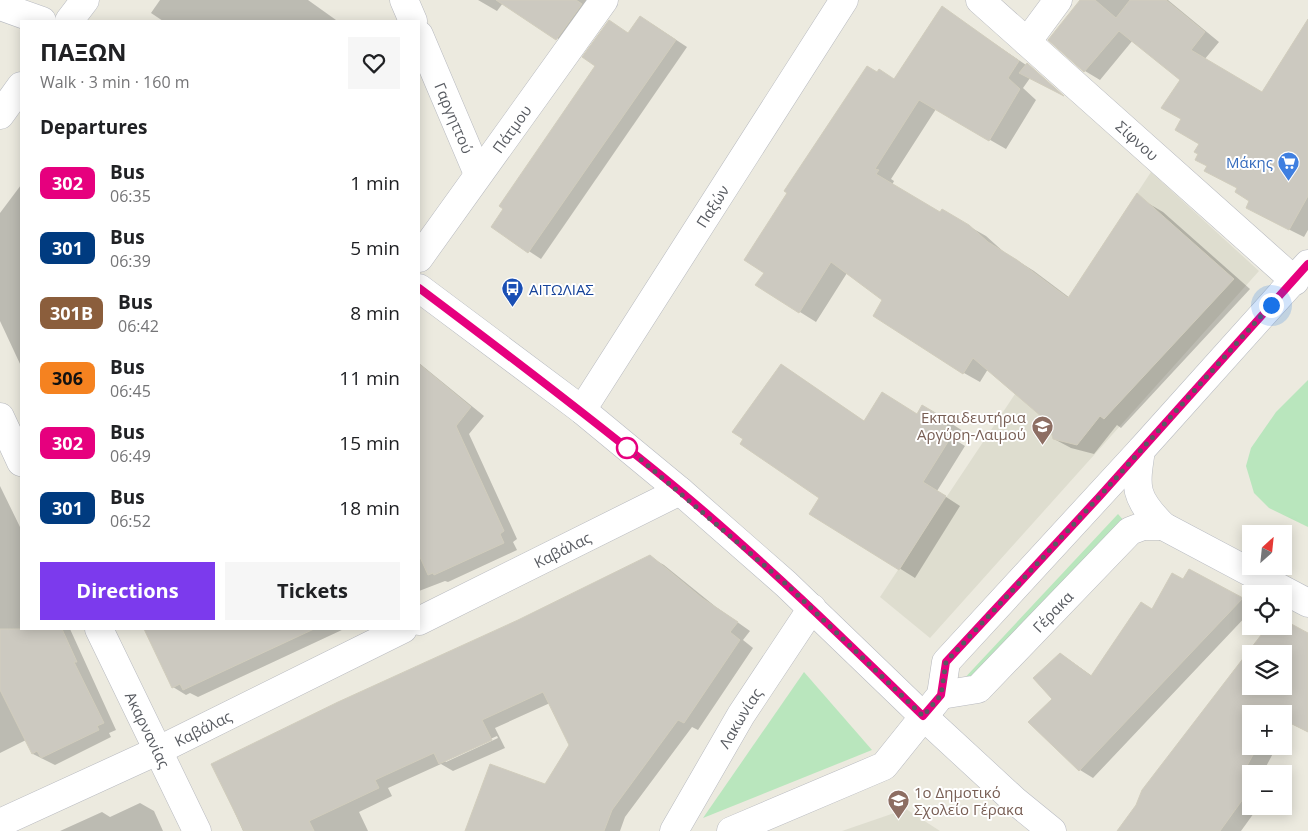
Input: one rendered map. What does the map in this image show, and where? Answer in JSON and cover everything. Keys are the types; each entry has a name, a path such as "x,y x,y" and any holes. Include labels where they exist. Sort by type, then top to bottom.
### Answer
{"street":[{"path":"71,20 85,0"},
{"path":"404,0 413,20"},
{"name":"Πάτμου","path":"420,257 604,0"},
{"name":"Παξών","path":"582,410 844,0"},
{"name":"Σίφνου","path":"980,0 1027,42 1304,274"},
{"path":"1027,42 1058,0"},
{"path":"0,6 39,20"},
{"name":"Γαργηττού","path":"420,36 478,174"},
{"path":"0,115 20,87"},
{"path":"732,831 884,766 941,695 946,662 1304,274"},
{"path":"420,289 582,410 680,491 812,608 923,716 1014,800 1052,831"},
{"path":"0,417 20,460"},
{"path":"1141,450 1136,481 1138,490 1149,512 1163,526 1308,603"},
{"name":"Καβάλας","path":"420,621 680,491"},
{"name":"Γέρακα","path":"941,695 978,689 1117,542 1130,531 1143,526 1163,526"},
{"name":"Λακωνίας","path":"674,831 741,715 812,608"},
{"name":"Ακαρνανίας","path":"99,630 197,831"},
{"name":"Καβάλας","path":"0,823 157,751 400,630"}],"shaded area":[{"name":"Εκπαιδευτήρια Αργύρη-Λαιμού","path":"1151,172 1259,271 930,638 880,597 1015,394 1088,268"},
{"name":"1ο Δημοτικό Σχολείο Γέρακα","path":"906,809 940,831 842,831"}],"green space":[{"path":"1308,380 1308,527 1269,508 1254,493 1246,466 1251,448 1276,412"},
{"path":"1118,514 1125,522 966,689 960,683"},
{"path":"804,672 872,750 703,818"}],"building":[{"path":"496,0 576,0 582,4 556,40"},
{"path":"1080,0 1095,0 1116,18 1130,0 1166,0 1205,32 1191,50 1262,92 1308,19 1308,196 1289,230 1246,208 1249,201 1235,192 1237,188 1204,171 1207,166 1195,160 1198,154 1194,152 1199,144 1175,130 1181,119 1161,108 1180,80 1119,31 1084,72 1048,40"},
{"path":"942,6 1019,61 1008,78 1020,89 989,141 919,100 875,169 879,170 876,174 940,212 942,209 969,225 988,242 1017,260 1068,298 1137,193 1234,279 1104,419 1100,416 1077,445 1053,439 1049,423 973,358 963,374 873,316 882,300 831,262 799,313 755,285 764,273 744,260 787,193 784,191 867,66 877,72 879,69 894,79"},
{"path":"640,16 676,40 528,253 491,227 503,209 499,206 595,66 582,57 609,20 628,33"},
{"path":"1027,63 1064,96 1019,73"},
{"path":"781,364 864,421 882,392 917,414 922,405 949,421 943,431 951,437 923,482 946,496 899,570 809,514 819,498 740,444 743,439 732,432"},
{"path":"420,365 471,407 456,426 504,531 500,534 504,543 434,575 433,573 428,575 420,557"},
{"path":"650,555 702,598 738,622 730,632 740,640 684,723 678,720 612,810 604,831 465,831 490,764 545,784 569,745 543,692 482,720 492,740 439,764 434,753 375,780 379,788 309,821 314,831 244,831 211,764 338,702 518,620"},
{"path":"1189,569 1242,599 1079,771 1028,722 1052,699 1033,678 1060,653 1091,676 1141,602 1152,609 1172,573 1183,579"},
{"path":"1292,624 1308,633 1308,732 1292,724 1292,705 1242,705 1242,755 1253,755 1247,765 1242,765 1242,800 1220,831 1117,831 1136,805 1142,790 1242,660 1242,695 1292,695 1292,645 1253,645 1261,635 1292,635"},
{"path":"0,629 62,630 77,662 74,662 104,723 97,726 99,730 41,758 37,751 32,754 0,690"},
{"path":"144,630 312,630 183,690 180,684 172,688"}],"bus line":[{"name":"302","path":"420,289 582,410 680,491 812,608 923,716 941,695 946,662 1099,497 1271,305 1295,281 1308,264"}],"place":[{"name":"Μάκης","path":"1289,181"},
{"name":"ΑΙΤΩΛΙΑΣ","path":"513,308"},
{"name":"Εκπαιδευτήρια Αργύρη-Λαιμού","path":"1042,445"},
{"name":"1ο Δημοτικό Σχολείο Γέρακα","path":"898,820"}],"route":[{"path":"627,448 624,445 680,491 786,584 923,716 941,695 946,662 1099,497 1271,305"}]}
